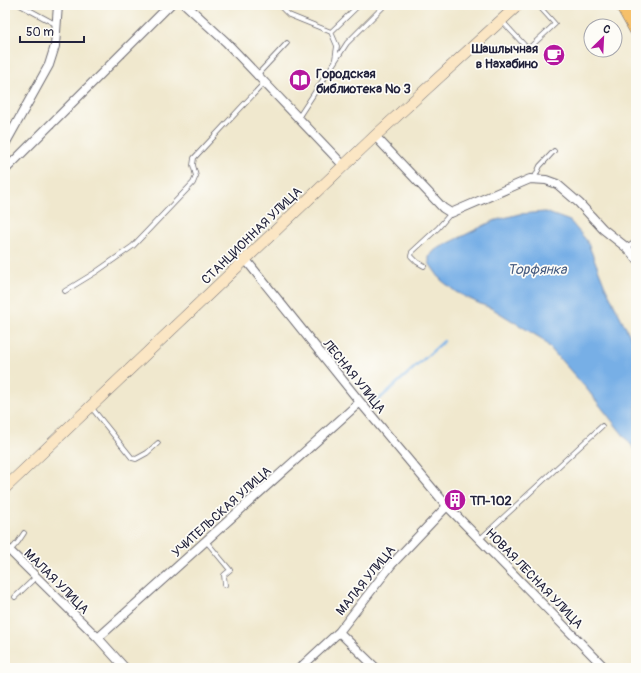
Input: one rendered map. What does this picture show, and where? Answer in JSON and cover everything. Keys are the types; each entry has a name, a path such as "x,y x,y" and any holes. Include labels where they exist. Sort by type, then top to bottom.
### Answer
{"main road":[{"name":"СТАНЦИОННАЯ УЛИЦА","path":"5,488 375,136 518,5"},
{"path":"622,5 636,30"},
{"path":"633,5 636,10"}],"street":[{"path":"5,144 48,65 55,46 58,5"},
{"path":"5,170 170,5"},
{"path":"186,5 266,82 344,166"},
{"path":"375,136 443,208 451,213 530,179 546,180 556,184 579,203 603,229 627,248 636,258"},
{"name":"ЛЕСНАЯ УЛИЦА","path":"246,260 360,402 448,506"},
{"name":"УЧИТЕЛЬСКАЯ УЛИЦА","path":"98,638 360,402"},
{"name":"НОВАЯ ЛЕСНАЯ УЛИЦА","path":"448,506 605,668"},
{"name":"МАЛАЯ УЛИЦА","path":"300,668 339,632 392,564 448,506"},
{"name":"МАЛАЯ УЛИЦА","path":"7,549 98,638 125,668"},
{"path":"339,632 376,668"}],"lane":[{"path":"20,5 57,26"},
{"path":"279,5 289,15 331,32 337,46 335,60"},
{"path":"331,32 359,5"},
{"path":"298,118 347,43 385,5"},
{"path":"502,20 528,49 555,24 538,5"},
{"path":"258,74 287,43"},
{"path":"65,291 96,272 133,246 193,183 196,176 193,165 194,158 266,82"},
{"path":"534,179 540,166 554,150"},
{"path":"424,266 411,256 412,252 438,228 451,213"},
{"path":"627,248 636,241"},
{"path":"90,407 132,458 136,458 147,453 158,443"},
{"path":"480,539 602,426"},
{"path":"7,549 18,542 24,532"},
{"path":"206,541 230,570 224,575 225,585"},
{"path":"15,597 36,577"}],"water":[{"name":"Торфянка","path":"545,212 570,221 587,241 605,286 636,345 636,451 586,388 542,339 493,309 456,292 441,280 429,263 429,257 435,250 493,221 519,214"}],"waterway":[{"path":"374,404 444,341"}],"place":[{"name":"Шашлычная в Нахабино","path":"554,55"},
{"name":"Городская библиотека № 3","path":"300,80"},
{"name":"ТП-102","path":"455,500"}]}
